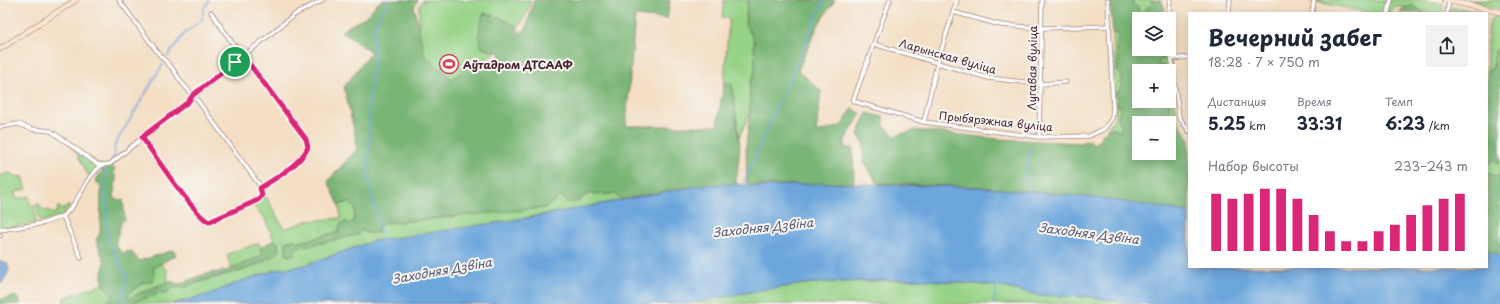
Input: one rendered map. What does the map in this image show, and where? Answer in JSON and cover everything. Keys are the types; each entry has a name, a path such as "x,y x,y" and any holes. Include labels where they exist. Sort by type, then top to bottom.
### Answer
{"main road":[{"path":"0,49 76,0"},
{"path":"1447,0 1500,12"}],"street":[{"path":"119,0 159,54 172,68 182,83 228,140 260,188 262,195 258,200 213,220 207,221 180,190 142,137"},
{"path":"0,230 44,223 63,216 72,208 94,173 102,165 114,162 142,137 188,102 193,95 294,15 322,0"},
{"path":"874,44 890,0"},
{"path":"924,122 937,64 957,0"},
{"name":"Лугавая вуліца","path":"1039,137 1042,0"},
{"name":"Прыбярэжная вуліца","path":"874,44 853,101 924,122 1039,137 1089,136 1104,128 1112,118 1113,109 1108,0"},
{"path":"1169,12 1170,0"},
{"path":"1229,12 1230,0"},
{"path":"1312,12 1314,0"},
{"path":"1388,12 1391,0"},
{"path":"1447,0 1447,12"},
{"path":"211,12 242,57 251,66 307,142 307,150 279,177 260,188"},
{"path":"953,12 1001,25 1042,28 1109,26"},
{"name":"Ларынская вуліца","path":"874,44 988,78 1041,84 1066,82"},
{"path":"1172,56 1179,117 1188,130"},
{"path":"1172,59 1188,57"},
{"path":"0,127 18,124 32,129 51,131 92,160 102,165"},
{"path":"63,216 81,258"}],"green space":[{"path":"381,0 418,0 414,7 425,56 452,79 472,63 493,64 501,53 482,48 480,44 479,30 484,13 494,15 490,20 491,22 497,16 515,25 520,33 526,29 534,0 670,0 667,19 635,16 626,126 717,126 724,82 732,84 740,146 736,184 701,185 621,200 615,194 588,194 577,202 567,203 561,196 545,208 385,223 378,226 378,233 366,233 362,230 359,234 337,240 295,248 296,252 294,255 288,256 286,254 286,242 294,239 297,242 302,242 328,234 338,233 340,224 346,221 348,224 354,221 355,208 349,202 339,205 328,181 358,148 344,87 371,52 341,31 365,17"},
{"name":"Аўтадром ДТСААФ","path":"423,0 531,0 526,14 508,40 483,62 445,91 419,86 419,6"},
{"path":"724,0 748,0 745,23 754,40 755,72 750,83 750,113 739,137 732,84 724,82 729,18 722,17"},
{"path":"748,0 835,0 818,25 798,70 821,91 816,133 841,126 853,108 861,114 845,140 845,148 853,148 854,183 747,186 746,145 750,113 750,83 755,72 754,40 745,23"},
{"path":"1110,0 1135,0 1132,2 1133,5 1138,7 1139,12 1132,12 1132,56 1165,56 1157,63 1159,64 1132,64 1132,108 1170,108 1171,116 1132,116 1132,160 1176,160 1176,124 1182,128 1188,137 1188,212 1098,198 977,187 877,183 863,160 864,143 858,135 867,113 883,117 884,125 894,136 915,130 999,139 1080,143 1089,140 1094,144 1100,140 1101,135 1112,128 1119,131 1122,126 1118,117 1121,107 1116,105 1115,94 1120,90 1123,77 1117,71 1117,42 1119,33 1113,33"},
{"path":"1135,0 1151,0 1153,3 1143,12 1139,12 1132,2"},
{"path":"1151,0 1161,0 1165,9 1163,12 1143,12 1153,3"},
{"path":"1307,0 1426,0 1443,4 1443,12 1422,12 1411,5 1392,8 1391,12 1365,12"},
{"path":"1462,0 1500,0 1500,9"},
{"path":"1411,5 1422,12 1400,12 1405,6"},
{"path":"1453,7 1477,12 1450,12"},
{"path":"1496,16 1500,17 1500,46 1495,51 1493,67 1488,71 1488,35 1490,20"},
{"path":"1113,33 1119,33 1117,52 1119,58 1117,64 1122,80 1121,87 1115,94"},
{"path":"1500,46 1500,164 1493,159 1489,164 1488,71 1493,67 1495,51"},
{"path":"1164,56 1170,56 1170,64 1157,64"},
{"path":"1116,105 1121,107 1122,126 1119,132 1112,128 1106,130 1114,119"},
{"path":"1170,108 1176,108 1177,118 1182,128 1176,124 1176,116 1171,116"},
{"path":"75,150 102,166 96,174 88,175"},
{"path":"1493,159 1500,164 1500,175 1495,177 1488,172 1489,164"},
{"path":"111,165 115,170 113,172 116,177 114,199 123,200 125,220 122,220 115,244 122,253 131,251 139,261 174,250 176,255 153,268 155,275 151,282 144,282 128,294 129,300 135,295 151,290 168,281 180,284 205,274 230,270 259,257 262,253 261,247 274,240 278,242 279,251 272,258 268,257 262,263 247,269 207,279 185,287 171,288 168,292 162,293 158,291 156,295 136,301 134,304 104,304 114,295 104,285 102,277 105,263 96,240 100,233 101,187 95,181 102,171 102,166"},
{"path":"1488,172 1496,177 1500,175 1500,255 1488,251"},
{"path":"10,173 19,177 23,176 27,189 15,192 16,199 29,196 31,206 34,205 36,223 5,228 0,227 0,175"},
{"path":"264,193 284,229 307,221 341,218 339,205 349,202 355,208 354,221 338,233 331,233 319,238 297,242 294,248 337,240 362,229 385,223 436,219 561,196 577,202 588,194 616,194 621,200 600,205 454,230 373,241 302,266 279,269 239,282 210,294 172,304 134,304 136,301 156,295 158,291 162,293 168,292 170,288 217,277 263,262 278,243 274,240 265,219 252,204 261,199"},
{"path":"36,204 39,204 44,211 49,210 53,214 57,212 58,206 63,210 67,206 71,207 61,216 40,222"},
{"path":"259,243 262,253 259,257 231,269 227,254"},
{"path":"160,263 167,270 168,281 137,294 129,300 128,294 144,282 152,268"},
{"path":"917,279 997,286 1038,295 1091,297 1132,304 687,304 755,291 812,283"},
{"path":"103,284 114,295 104,304 65,304 63,298"},
{"path":"15,296 20,300 20,304 0,304 0,300"}],"water":[{"name":"Заходняя Дзвіна","path":"825,183 977,187 1098,198 1188,212 1188,268 1488,268 1488,251 1500,255 1500,304 1132,304 1091,297 1038,295 997,286 917,279 812,283 755,291 687,304 172,304 210,294 239,282 279,269 302,266 373,241 527,218 701,185 736,184 760,187"},
{"path":"0,261 7,263 9,271 2,283 0,283"}],"waterway":[{"path":"167,57 185,33 202,20 204,9 209,0"},
{"path":"383,242 369,182 369,99 374,58 373,28 388,0"},
{"path":"742,187 824,0"},
{"path":"111,161 115,154 114,146 163,64"},
{"path":"1031,148 1024,176 1031,193"},
{"path":"105,169 108,240 127,277 121,304"},
{"path":"994,304 997,284"}],"place":[{"name":"Аўтадром ДТСААФ","path":"449,64"}],"route":[{"path":"242,57 251,66 306,139 308,147 297,161 279,177 260,188 262,195 258,200 209,222 202,217 180,190 142,137 188,102 193,95 235,62 242,57"}]}
